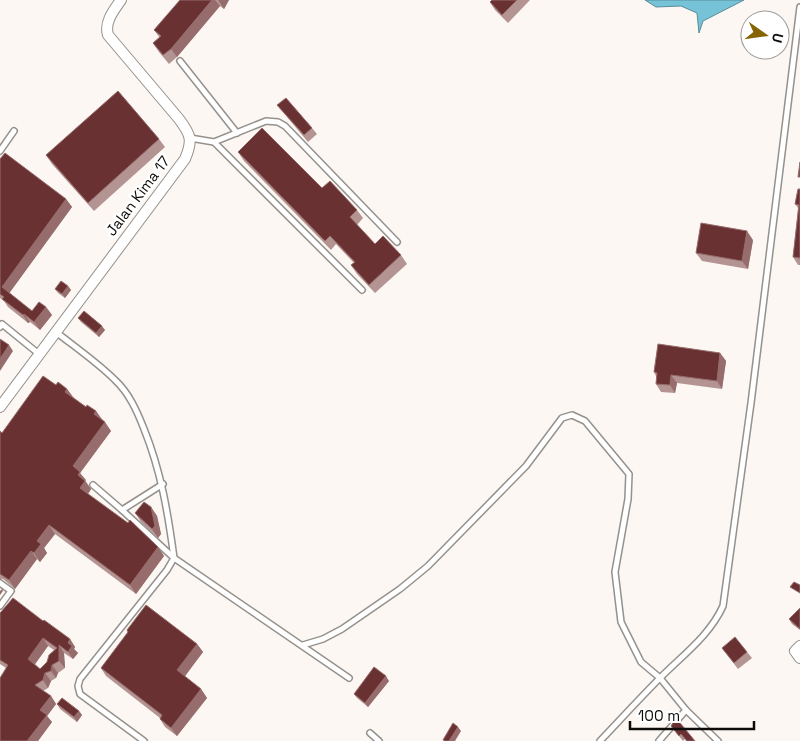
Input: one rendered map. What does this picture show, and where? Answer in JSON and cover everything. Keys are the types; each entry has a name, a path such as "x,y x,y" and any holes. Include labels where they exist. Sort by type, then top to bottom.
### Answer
{"street":[{"path":"121,0 111,15 107,30 108,35 179,119 190,138"},
{"name":"Jalan Kima 17","path":"0,407 185,159 190,146 190,138"},
{"path":"800,646 795,651 800,658"}],"lane":[{"path":"600,741 703,636 720,614 726,597 800,8"},
{"path":"180,61 237,133"},
{"path":"190,138 214,142 266,121 273,121 285,126 397,242"},
{"path":"0,151 14,131"},
{"path":"214,142 362,290"},
{"path":"0,325 39,354"},
{"path":"56,332 115,380 128,396 139,416 162,484 174,558 167,570 96,657 78,683 80,694 144,741"},
{"path":"303,646 323,639 342,629 428,566 526,466 562,418 572,415 585,421 629,474 628,499 615,572 621,622 641,662 660,678 686,710 718,741"},
{"path":"122,510 162,484"},
{"path":"93,485 174,558 349,678"},
{"path":"0,583 11,591 0,606"},
{"path":"661,740 686,710"},
{"path":"370,733 379,741"}],"water":[{"path":"645,0 744,0 703,21 699,33 697,13 681,6 656,7"}],"building":[{"path":"180,0 212,0 171,49 163,55 153,43 161,36 154,30"},
{"path":"492,0 517,0 502,15 490,2"},
{"path":"118,91 159,139 88,203 46,155"},
{"path":"286,98 312,128 304,135 277,105"},
{"path":"262,128 322,188 330,181 357,210 350,217 375,244 383,236 401,255 369,285 351,265 355,262 330,236 325,241 238,152"},
{"path":"5,153 66,199 2,287 32,311 39,302 46,307 34,322 2,299 4,297 0,294 0,159"},
{"path":"798,189 800,189 800,258 793,257 799,205 795,204"},
{"path":"701,223 747,231 742,261 696,253"},
{"path":"61,281 68,286 62,294 55,289"},
{"path":"84,311 102,326 96,333 78,318"},
{"path":"0,339 9,345 0,359"},
{"path":"658,344 720,353 717,381 671,375 670,385 656,384 657,373 654,372"},
{"path":"43,376 56,385 58,382 67,389 65,392 86,407 87,405 96,411 94,414 105,422 73,466 80,472 78,475 85,481 80,488 128,523 130,520 158,547 130,585 49,525 37,541 41,544 34,553 31,551 9,580 0,574 0,431 2,433"},
{"path":"144,502 151,507 155,526 152,529 135,513"},
{"path":"794,582 800,585 800,593 790,587"},
{"path":"13,598 70,639 68,643 72,646 68,652 59,645 59,661 52,665 51,671 45,673 43,680 35,685 51,696 40,710 47,715 27,741 0,741 0,678 8,665 0,660 0,613","holes":["43,638 57,648 49,655 47,662 40,669 28,659"]},
{"path":"146,605 197,644 177,670 201,689 171,728 160,719 162,715 101,668"},
{"path":"800,608 800,629 789,619"},
{"path":"735,637 747,652 734,663 722,648"},
{"path":"374,667 386,676 365,703 354,694"},
{"path":"62,698 79,711 74,717 57,704"},
{"path":"676,718 695,741 687,741 681,734 679,736 671,726"},
{"path":"453,723 458,727 449,741 443,740"}]}
